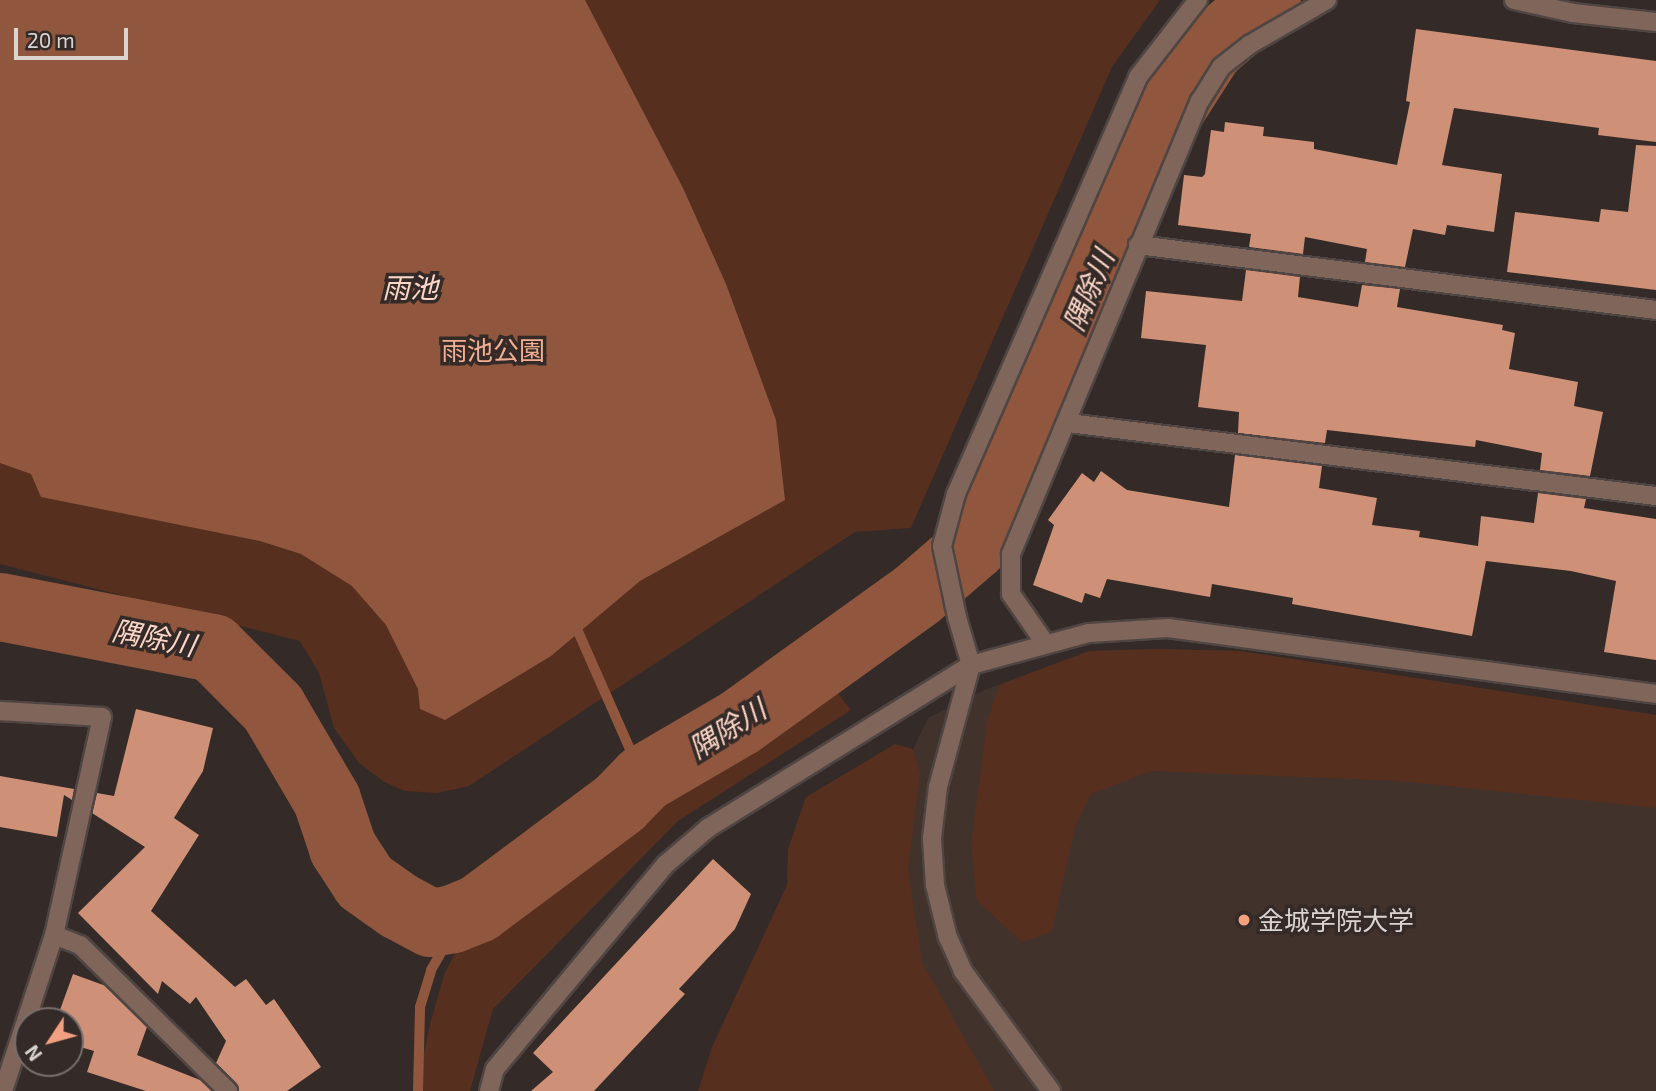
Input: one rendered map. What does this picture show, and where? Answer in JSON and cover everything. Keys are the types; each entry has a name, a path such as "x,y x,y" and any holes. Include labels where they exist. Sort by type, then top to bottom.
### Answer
{"street":[{"path":"1051,1091 963,971 948,938 935,885 932,838 937,787 971,665 957,617 942,546 956,494 1138,77 1198,0"},
{"path":"1045,643 1011,594 1011,554 1068,423 1138,245 1200,101 1221,67 1249,45 1326,0"},
{"path":"1514,0 1573,13 1656,22"},
{"path":"1138,245 1656,310"},
{"path":"1068,423 1656,496"},
{"path":"489,1091 495,1069 666,864 708,828 971,665 1089,633 1168,628 1656,694"},
{"path":"0,711 102,717 54,935 3,1091"},
{"path":"54,935 80,945 228,1091"}],"shaded area":[{"name":"金城学院大学","path":"1089,651 1239,651 1656,715 1656,1091 751,1091 928,718 982,691"}],"green space":[{"name":"雨池","path":"0,0 1160,0 1112,67 911,528 855,532 469,786 437,793 405,791 384,782 359,763 334,728 319,673 300,641 0,564"},
{"path":"1089,651 1240,651 1656,715 1656,808 1401,781 1152,771 1091,794 1075,827 1052,932 1022,942 977,901 971,844 987,722 999,685"},
{"path":"829,682 851,710 678,821 493,1009 470,1091 416,1091 430,1024 444,975 457,949 577,860 654,783"},
{"path":"895,744 913,749 920,775 908,869 922,962 994,1091 698,1091 712,1047 787,885 788,849 806,797"}],"water":[{"name":"雨池","path":"0,0 585,0 683,188 726,284 776,420 785,500 640,581 551,656 445,720 420,709 418,689 386,625 352,586 301,554 260,541 41,497 31,474 0,463"}],"building":[{"path":"1416,29 1656,61 1656,142 1598,135 1599,128 1454,108 1442,165 1502,174 1494,232 1447,225 1445,235 1413,229 1405,267 1365,262 1367,249 1305,237 1303,254 1249,247 1251,234 1178,225 1184,175 1202,177 1205,174 1211,130 1224,132 1225,122 1264,127 1263,136 1314,142 1314,149 1397,165 1410,102 1406,101"},
{"path":"1636,145 1656,146 1656,290 1507,272 1515,212 1599,222 1601,209 1628,212"},
{"path":"1246,270 1300,277 1298,297 1358,307 1362,285 1400,289 1397,307 1503,325 1502,330 1515,333 1509,369 1578,382 1574,406 1603,412 1590,476 1540,470 1542,453 1476,440 1475,447 1327,430 1325,443 1238,433 1239,412 1198,407 1206,345 1141,338 1146,291 1242,301"},
{"path":"1235,455 1322,466 1319,488 1377,498 1372,525 1420,531 1419,537 1478,546 1481,516 1534,523 1538,493 1586,499 1584,508 1656,519 1656,660 1604,652 1616,581 1571,571 1486,561 1472,636 1292,604 1293,598 1212,584 1210,597 1107,579 1100,598 1085,593 1082,603 1033,585 1054,525 1048,520 1082,473 1094,482 1101,471 1127,490 1229,507"},
{"path":"136,709 213,728 203,771 174,818 199,835 151,911 235,987 246,979 266,1005 274,999 321,1067 287,1091 239,1091 236,1083 216,1063 226,1041 196,997 190,1004 162,981 158,994 78,913 145,847 92,813 97,793 114,796"},
{"path":"0,776 74,789 72,800 64,795 57,837 0,827"},
{"path":"713,859 751,894 735,929 679,989 685,994 594,1091 531,1091 553,1072 533,1053"},
{"path":"73,974 106,986 147,1027 137,1055 200,1080 212,1091 146,1091 87,1072 94,1051 84,1048 84,1007 61,1007"}],"waterway":[{"name":"隅除川","path":"0,607 213,648 273,708 327,800 343,848 365,882 399,906 431,923 453,919 478,909 620,803 643,779 739,723 917,595 974,546 1000,499 1092,284 1146,149 1210,49 1267,0"},
{"path":"573,620 643,779"},
{"path":"418,1091 420,1007 431,970 448,941 478,909"}],"place":[{"name":"金城学院大学","path":"1244,920"}],"park label":[{"name":"雨池公園","path":"493,350"}]}
